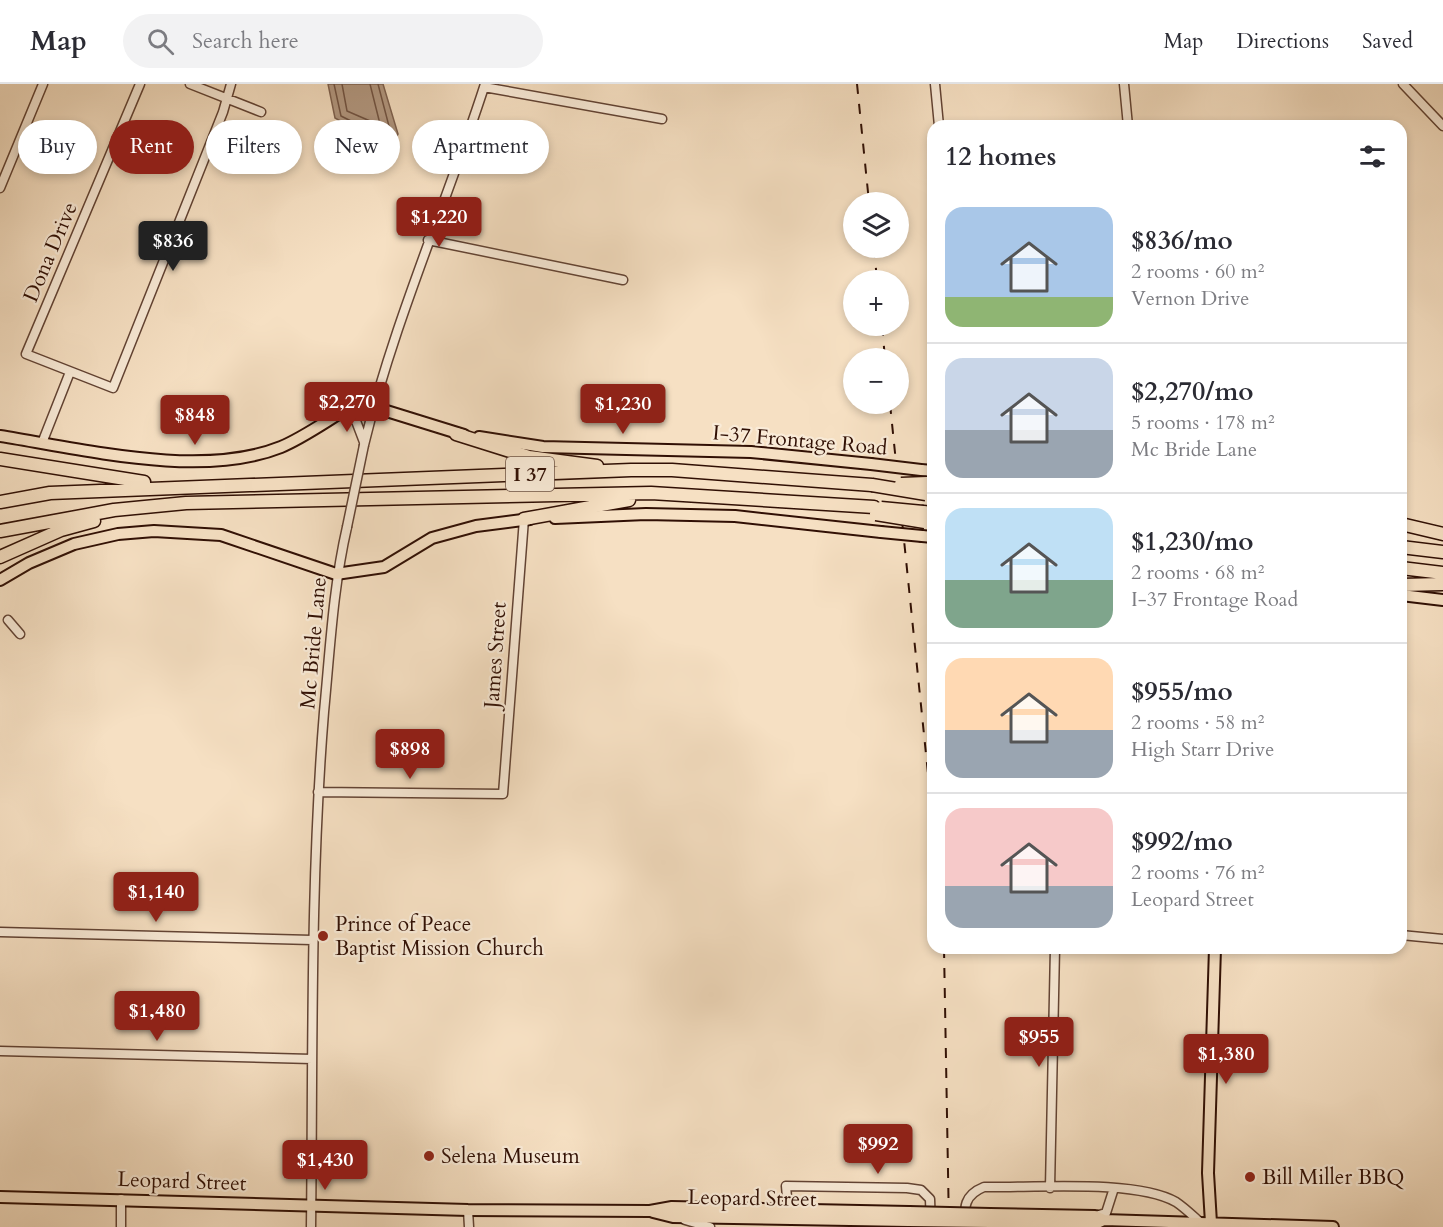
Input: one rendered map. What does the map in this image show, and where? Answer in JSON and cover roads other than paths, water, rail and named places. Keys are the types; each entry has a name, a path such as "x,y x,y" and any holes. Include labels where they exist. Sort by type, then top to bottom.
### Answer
{"highway":[{"path":"456,434 529,457 631,470"},
{"name":"I 37","path":"0,459 117,480 187,486 672,470 927,488"},
{"path":"0,502 50,493 187,486"},
{"name":"I 37","path":"0,531 114,510 186,503 651,494 819,502 927,517"},
{"path":"524,519 628,500 735,497"},
{"path":"0,557 61,530 101,519 169,510 186,503"},
{"path":"1407,525 1443,534"},
{"path":"1407,548 1443,552"},
{"path":"1407,569 1443,573"},
{"path":"1407,585 1443,584"}],"main road":[{"name":"I-37 Frontage Road","path":"0,436 145,459 205,460 256,454 282,447 339,413 359,405 373,407 456,434 543,447 748,452 927,470"},
{"path":"0,580 29,563 74,544 118,534 153,531 221,535 336,574 384,567 432,538 476,526 524,519 646,514 735,516 927,537"},
{"path":"1407,524 1443,528"},
{"path":"1407,596 1443,600"},
{"path":"1207,1224 1215,954"},
{"name":"Leopard Street","path":"0,1197 468,1210 650,1211 672,1207 788,1218"},
{"name":"Leopard Street","path":"650,1211 673,1216 788,1218 909,1216 1333,1227"}],"street":[{"path":"0,188 43,84"},
{"name":"Dona Drive","path":"70,372 26,354 140,84"},
{"path":"190,84 261,112"},
{"path":"42,443 70,372 113,388 231,84"},
{"path":"935,84 938,120"},
{"path":"1124,84 1127,120"},
{"path":"1403,84 1443,126"},
{"path":"485,86 662,119"},
{"name":"Mc Bride Lane","path":"311,1227 312,940 318,792 336,574 373,407 428,240 485,86"},
{"path":"428,240 623,280"},
{"path":"339,413 356,421 364,445"},
{"name":"James Street","path":"318,792 503,794 524,519"},
{"path":"8,620 20,634"},
{"path":"0,932 312,940"},
{"path":"1407,936 1443,939"},
{"path":"1050,1188 1055,954"},
{"path":"0,1051 312,1059"},
{"path":"788,1218 786,1186 907,1188 921,1190 930,1199 931,1227"},
{"path":"965,1227 965,1201 973,1191 984,1187 1114,1188 1140,1191 1174,1202 1207,1224"},
{"path":"1099,1222 1106,1213 1114,1188"},
{"path":"121,1199 121,1227"},
{"path":"468,1210 469,1227"},
{"path":"673,1216 710,1227"},
{"path":"1190,1227 1207,1224"}],"water":[{"path":"328,84 383,84 394,120 339,120 335,118"}],"railway":[{"path":"857,84 868,192"},
{"path":"875,258 876,270"},
{"path":"883,336 884,348"},
{"path":"891,414 927,764"},
{"path":"944,954 949,1227"}],"place":[{"name":"Prince of Peace Baptist Mission Church","path":"323,936"},
{"name":"Selena Museum","path":"429,1156"},
{"name":"Bill Miller BBQ","path":"1250,1177"}]}
